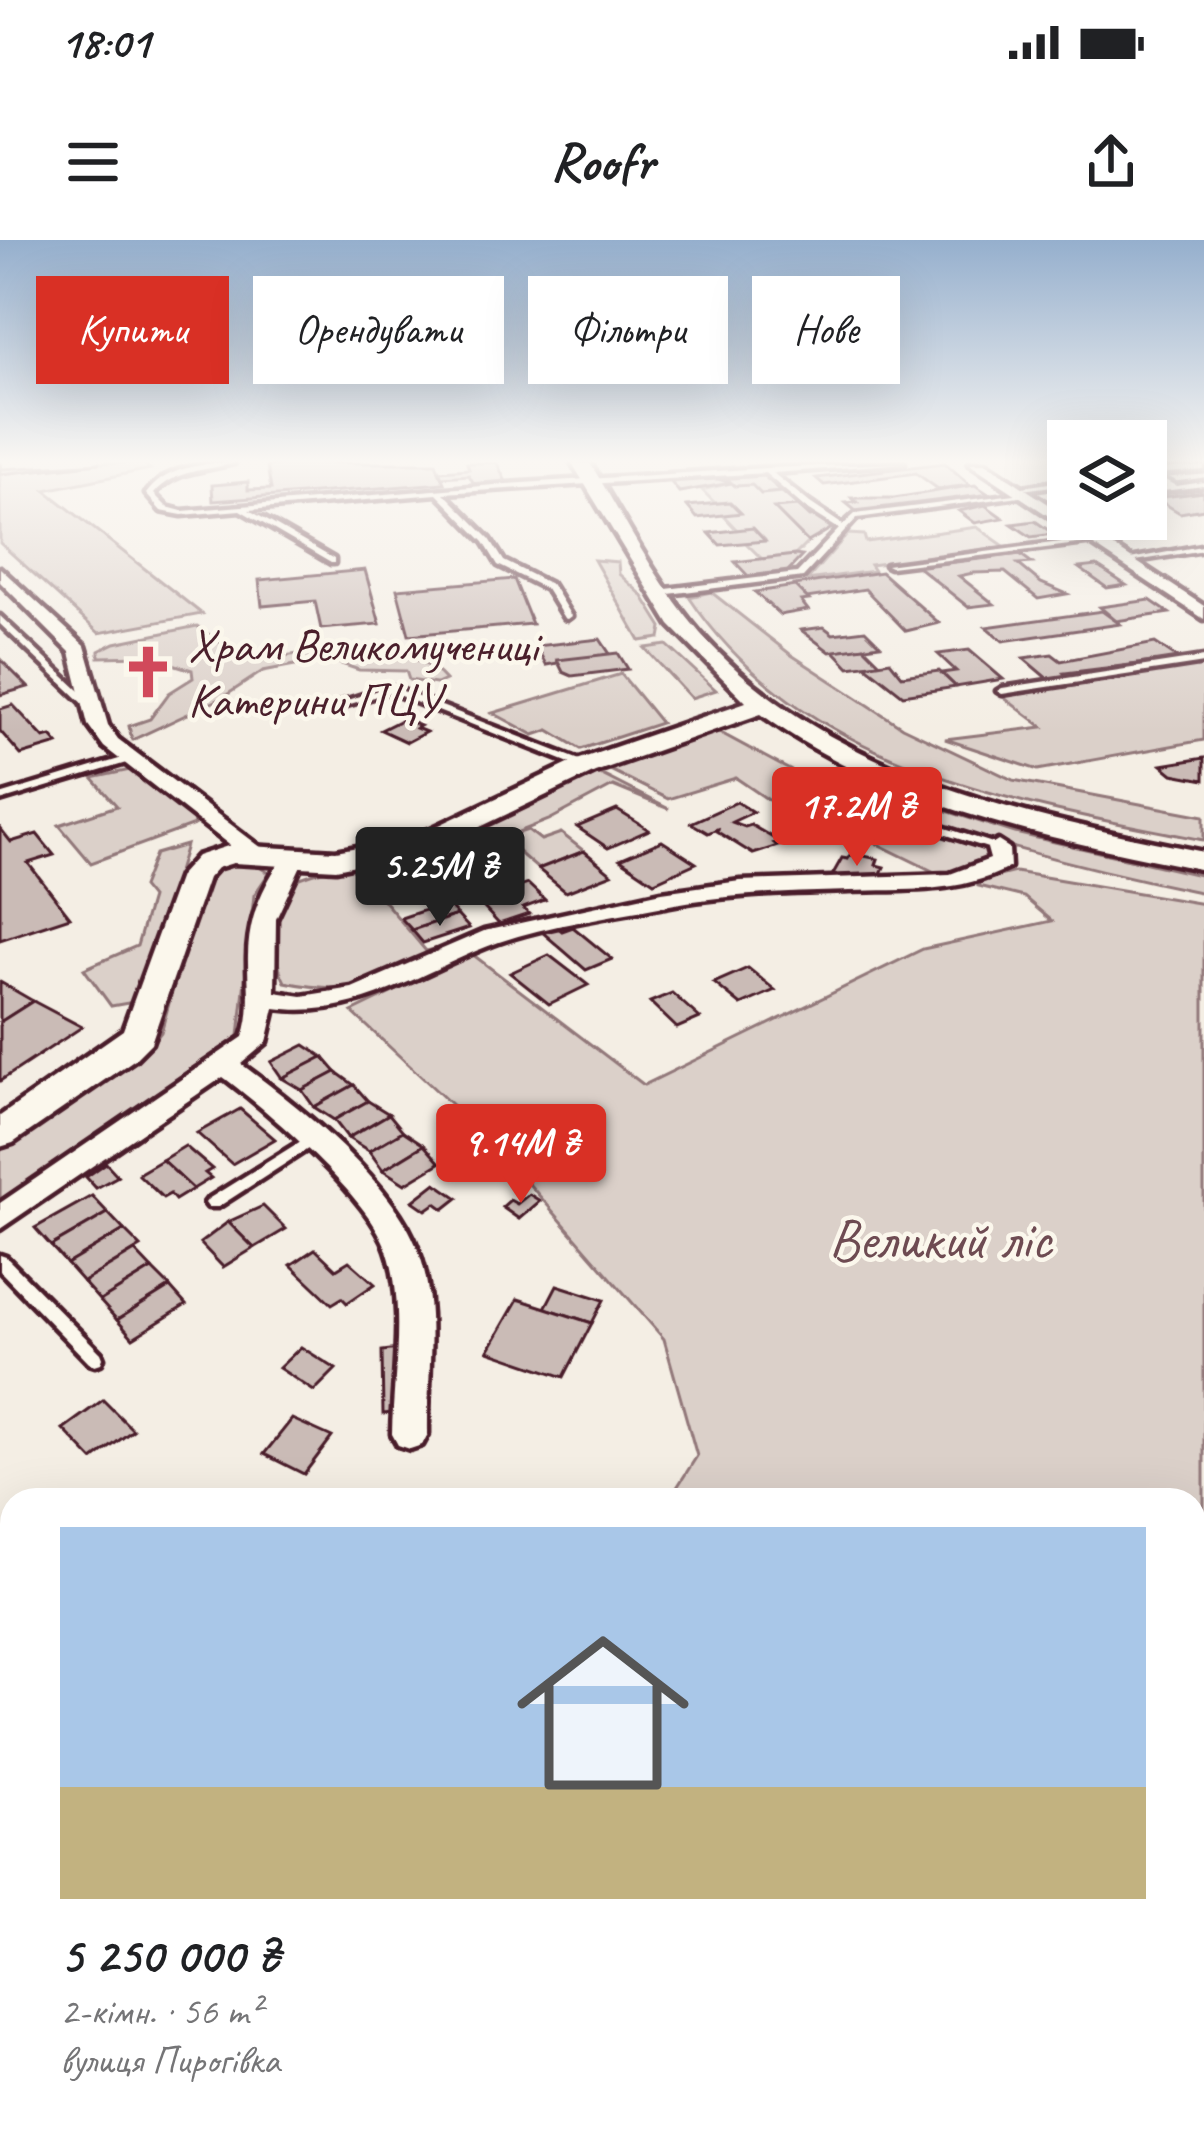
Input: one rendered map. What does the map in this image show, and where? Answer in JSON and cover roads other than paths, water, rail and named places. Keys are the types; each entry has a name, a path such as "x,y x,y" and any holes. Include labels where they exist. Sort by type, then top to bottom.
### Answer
{"main road":[{"path":"638,552 691,637 762,705 842,752 910,783 1095,838 1204,861"},
{"path":"0,1134 123,1051 139,1035 194,876 219,857 254,853 292,861 361,858 424,843 586,766 762,705"}],"street":[{"path":"1109,552 1204,614"},
{"path":"0,573 79,650 98,725 128,759 254,853"},
{"path":"265,999 302,1004 358,995 493,937 662,899 740,888 966,878 1002,862 998,848"},
{"path":"0,1218 254,1042 263,1023 260,957 267,902 292,861"},
{"path":"225,1065 371,1199 397,1234 404,1255 410,1434"}],"lane":[{"path":"316,552 331,561"},
{"path":"494,552 501,563 549,586 567,616"},
{"path":"661,592 800,575 822,552"},
{"path":"890,565 993,552"},
{"path":"1123,561 1176,552"},
{"path":"2,623 92,707"},
{"path":"1002,691 1204,660"},
{"path":"337,705 390,688 586,766"},
{"path":"0,798 128,759"},
{"path":"910,783 874,809 998,848"},
{"path":"213,1203 309,1141"},
{"path":"0,1261 95,1358"}],"place":[{"name":"Храм Великомучениці Катерини ПЦУ","path":"148,672"}],"park label":[{"name":"Великий ліс","path":"940,1238"}]}
